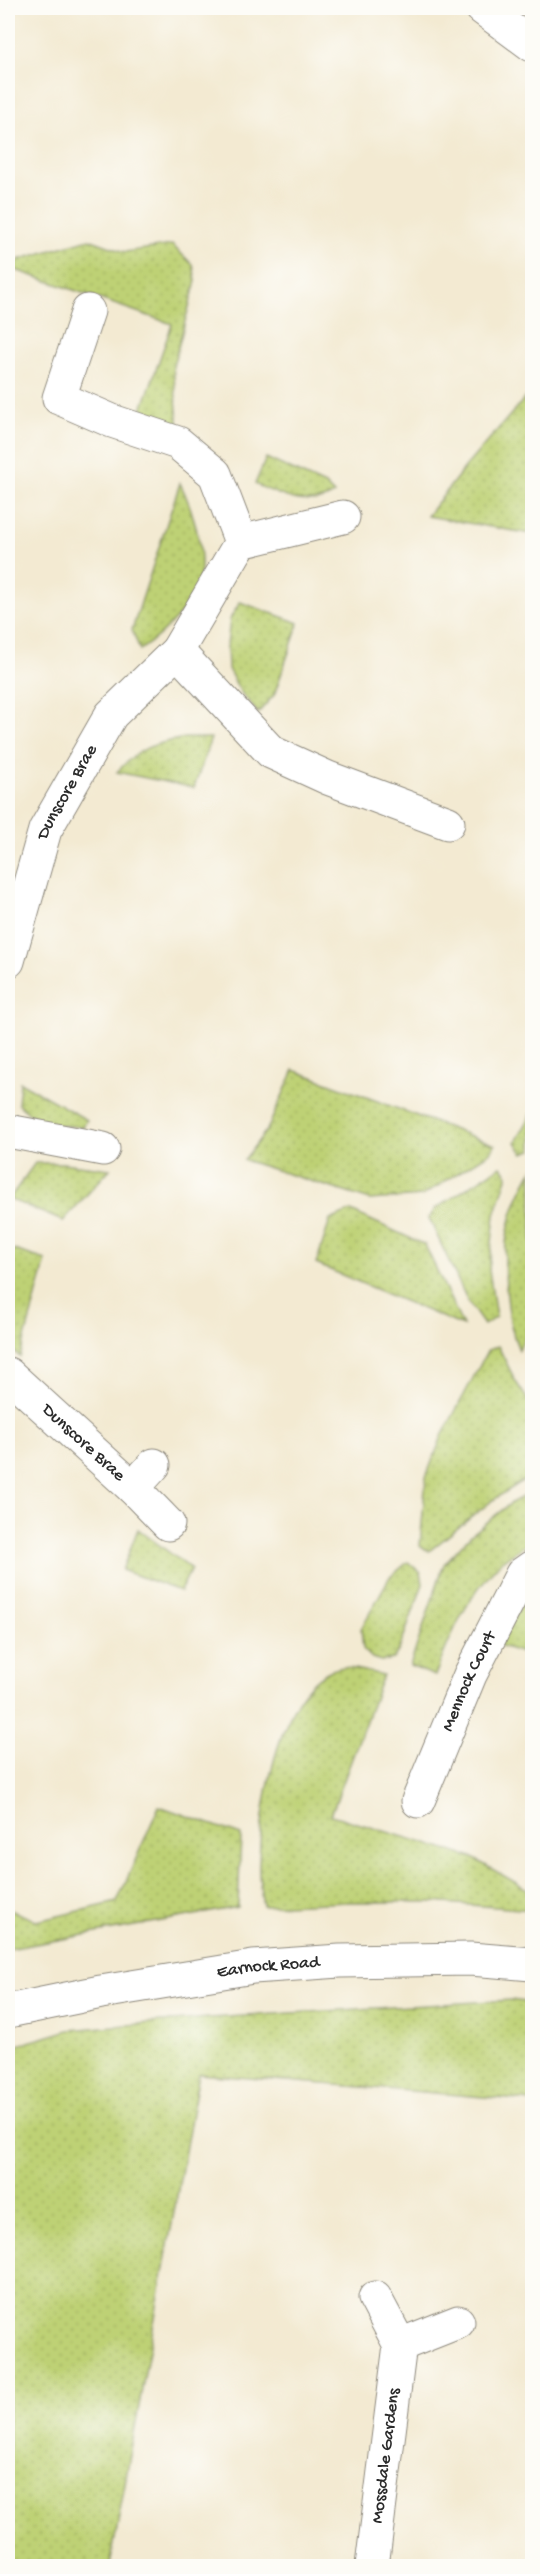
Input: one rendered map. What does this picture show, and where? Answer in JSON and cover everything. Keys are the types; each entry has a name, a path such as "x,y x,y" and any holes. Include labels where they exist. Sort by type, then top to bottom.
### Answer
{"street":[{"path":"482,8 532,45"},
{"path":"88,311 58,398 112,421 178,443 215,474 242,542 344,517"},
{"name":"Dunscore Brae","path":"8,961 45,830 111,715 177,651 242,542"},
{"path":"177,651 271,752 328,778 448,823"},
{"path":"8,1131 103,1149"},
{"name":"Dunscore Brae","path":"8,1374 144,1476 168,1524"},
{"name":"Mennock Court","path":"418,1801 470,1675 522,1574 532,1568"},
{"name":"Earnock Road","path":"8,2011 101,1992 253,1966 340,1961 470,1959 532,1964"},
{"path":"375,2298 400,2345 458,2322"},
{"name":"Mossdale Gardens","path":"372,2566 400,2345"}],"green space":[{"path":"89,239 125,252 172,245 193,265 196,281 173,366 179,431 140,415 172,324 13,269 18,260"},
{"path":"525,398 532,402 532,534 427,516 466,466"},
{"path":"266,458 325,485 334,494 324,499 304,501 284,496 255,484"},
{"path":"180,483 189,504 199,542 200,577 192,598 185,608 158,636 140,650 132,630"},
{"path":"240,602 299,623 274,695 258,713 240,691 228,669 227,646 230,619"},
{"path":"185,738 211,738 194,788 117,772 132,757 147,748"},
{"path":"294,1070 495,1145 491,1152 422,1196 370,1200 244,1160 268,1128"},
{"path":"20,1082 87,1120 83,1127 41,1124 18,1104"},
{"path":"532,1113 532,1150 523,1153 516,1142"},
{"path":"35,1163 63,1163 110,1169 63,1221 9,1199"},
{"path":"501,1166 508,1175 495,1215 489,1270 496,1317 484,1325 468,1302 429,1218 435,1209"},
{"path":"532,1171 532,1320 519,1350 512,1330 505,1279 506,1246 512,1216"},
{"path":"351,1211 425,1245 463,1326 316,1264 330,1220"},
{"path":"8,1248 46,1260 20,1357 8,1346"},
{"path":"498,1346 516,1382 532,1406 532,1475 493,1500 429,1551 420,1546 426,1477 442,1436 488,1350"},
{"path":"532,1492 532,1540 503,1561 478,1589 454,1631 435,1676 410,1666 444,1564 471,1535 511,1503"},
{"path":"138,1529 191,1569 180,1591 122,1570"},
{"path":"408,1562 421,1573 423,1584 399,1650 393,1659 381,1661 372,1658 363,1649 361,1629 389,1578"},
{"path":"532,1594 532,1656 498,1645 525,1598"},
{"path":"345,1667 383,1675 331,1815 473,1858 532,1892 532,1910 432,1902 348,1902 263,1906 259,1874 260,1841 269,1780 278,1748 289,1718 304,1693 322,1675"},
{"path":"159,1806 241,1835 238,1907 8,1949 8,1909 37,1921 117,1902"},
{"path":"511,2000 532,2003 532,2101 199,2074 110,2566 8,2566 8,2048 69,2030 209,2018"}]}
